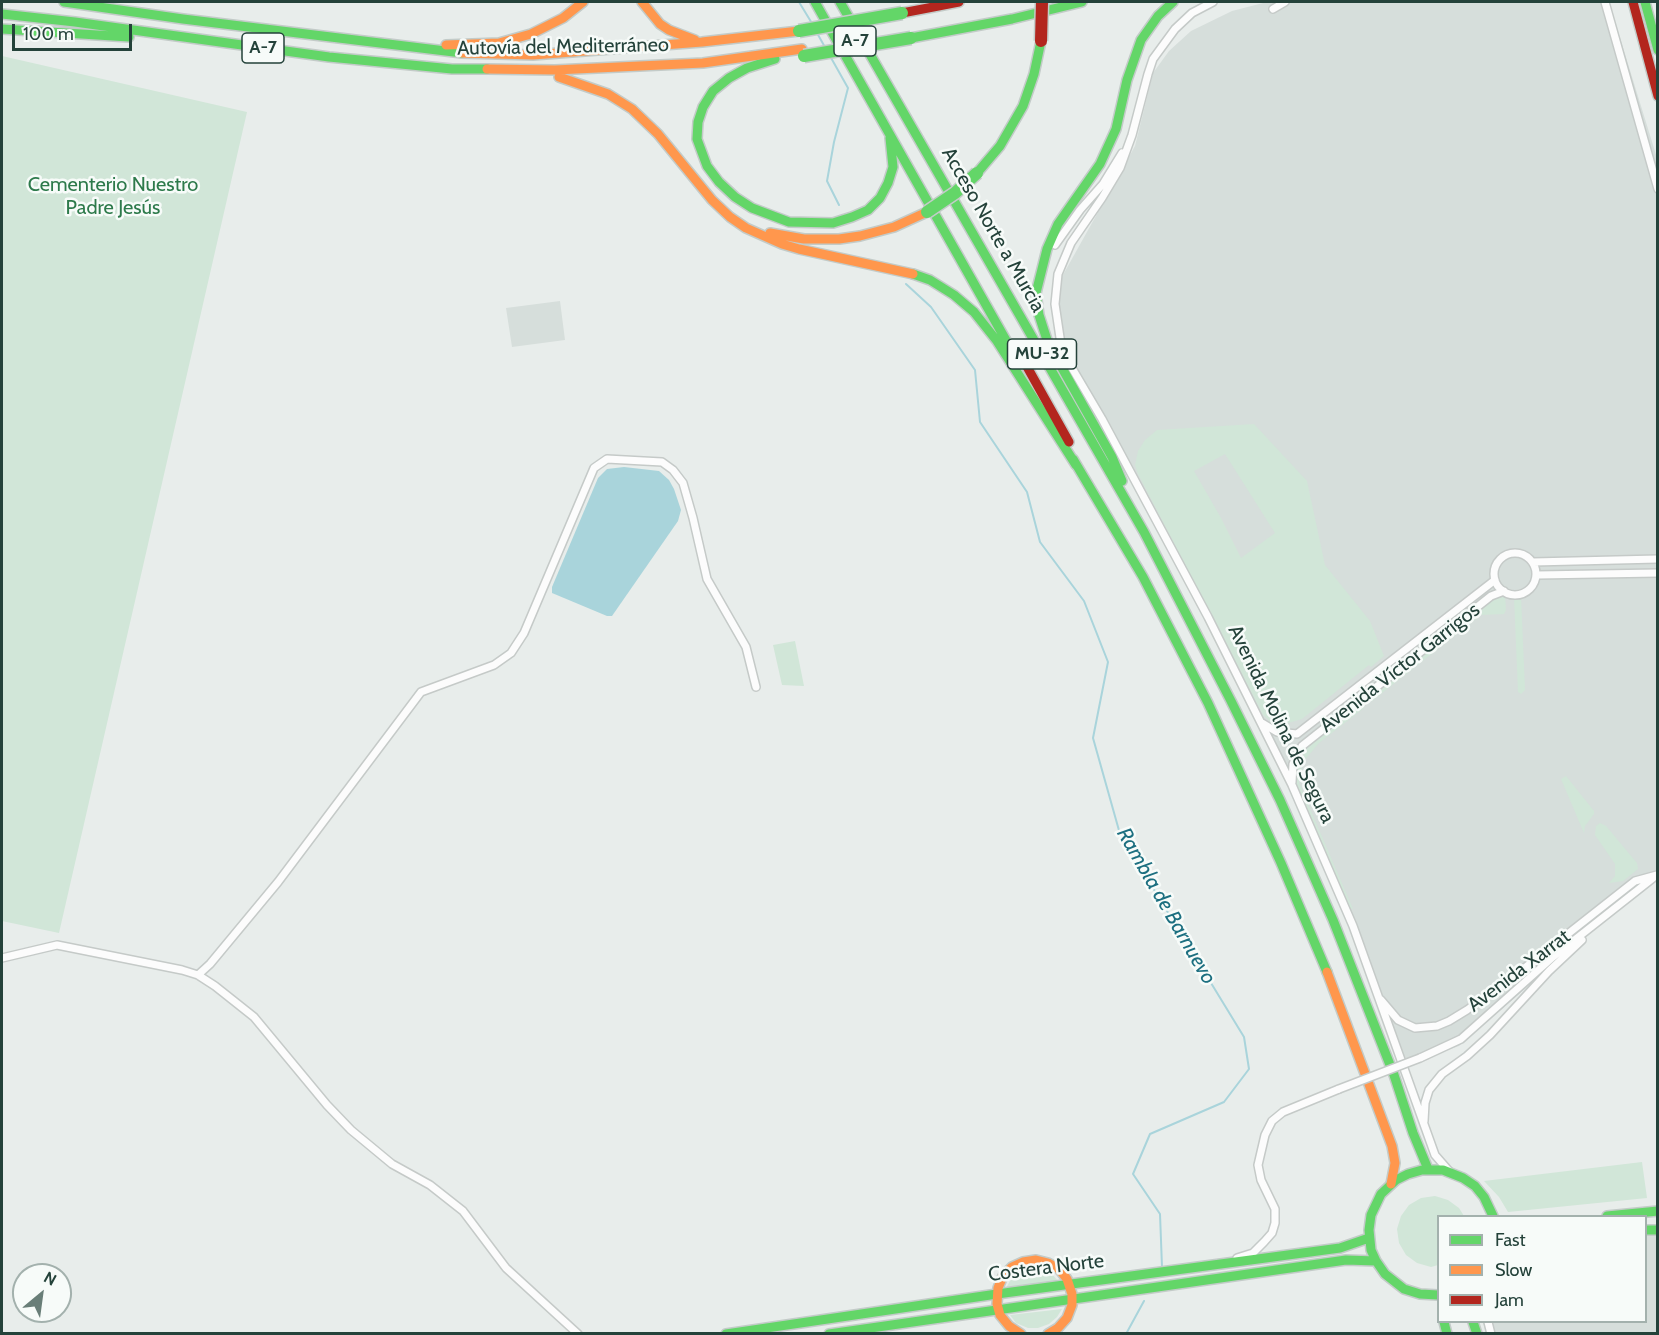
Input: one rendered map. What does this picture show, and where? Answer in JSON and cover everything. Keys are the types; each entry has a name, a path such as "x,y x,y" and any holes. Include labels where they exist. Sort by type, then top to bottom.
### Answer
{"main road":[{"name":"Autovía del Mediterráneo","path":"64,2 361,42 469,54 533,55 702,42 800,31 959,2"},
{"path":"361,42 454,45 499,43 540,30 563,18 583,2"},
{"path":"642,2 660,24 669,30 702,42"},
{"path":"815,2 1076,465 1143,577 1208,703 1321,957 1392,1146 1395,1162 1391,1184"},
{"name":"Acceso Norte a Murcia","path":"823,2 1143,577"},
{"path":"712,200 735,216 767,232 819,241 860,236 879,231 927,212 955,193 977,173 999,146 1017,118 1034,74 1041,41 1042,2"},
{"name":"Autovía del Mediterráneo","path":"2,14 275,50 452,69 555,70 691,63 803,52 909,35 1052,2"},
{"path":"909,35 1012,19 1083,2"},
{"path":"1144,532 1112,457 1048,343 1039,315 1036,293 1047,249 1058,224 1100,164 1116,129 1127,80 1141,40 1158,16 1173,2"},
{"path":"1633,2 1658,96"},
{"path":"1645,2 1658,50"},
{"name":"Acceso Norte a Murcia","path":"843,5 1144,532 1231,701"},
{"path":"2,29 96,34 229,50 275,50"},
{"path":"803,52 747,68 729,78 713,91 703,107 698,122 697,139 707,166 718,182 752,208 769,216 789,222 812,224 842,220 868,210 880,198 888,183 892,167 890,134"},
{"path":"452,69 470,74 559,77 670,72 775,59"},
{"path":"559,77 601,91 632,109 658,134 712,200 746,228 782,244 823,255 909,272 930,280 954,295 974,312 997,341 1076,465"},
{"name":"Avenida Molina de Segura","path":"1231,701 1334,920 1428,1169"},
{"path":"1437,1298 1404,1289 1391,1280 1376,1261 1369,1238 1370,1222 1381,1194 1391,1184 1408,1174 1428,1169 1450,1172 1463,1178 1480,1191 1493,1215"},
{"path":"1617,1215 1658,1211"},
{"name":"Costera Norte","path":"726,1334 997,1294 1341,1248 1369,1238"},
{"path":"1021,1334 1008,1326 998,1308 997,1294 1000,1282 1007,1271 1017,1264 1030,1260 1042,1261 1054,1266 1064,1274 1070,1285 1073,1298 1067,1318 1058,1328 1048,1334"},
{"name":"Costera Norte","path":"829,1334 1346,1260 1376,1261"}],"street":[{"path":"1039,275 1058,239 1103,184 1132,135 1153,59 1175,28 1192,14 1213,2"},
{"path":"1273,9 1285,2"},
{"path":"1605,2 1658,189"},
{"name":"Avenida Molina de Segura","path":"1132,135 1120,168 1071,243 1058,274 1055,304 1062,351 1102,419 1203,607 1292,784 1353,926 1435,1155 1450,1172"},
{"path":"198,975 210,964 278,882 421,692 494,665 511,653 524,633 594,468 607,459 662,462 673,470 683,483 707,579 746,647 756,687"},
{"path":"1512,552 1521,553 1533,562 1537,575 1531,588 1517,595 1504,591 1495,580 1496,566 1505,555 1512,552"},
{"path":"1533,562 1658,559"},
{"path":"1537,575 1658,573"},
{"name":"Avenida Víctor Garrigos","path":"1261,723 1277,732 1297,734 1495,580"},
{"name":"Avenida Víctor Garrigos","path":"1292,784 1293,765 1302,746 1491,596 1504,591"},
{"name":"Avenida Xarrat","path":"1379,998 1398,1020 1414,1028 1437,1026 1449,1021 1467,1011 1517,974 1635,881 1657,875"},
{"name":"Avenida Xarrat","path":"1204,1267 1253,1253 1272,1233 1275,1209 1261,1180 1258,1165 1264,1135 1272,1121 1283,1112 1420,1058 1461,1039 1553,957 1657,875"},
{"name":"Avenida Xarrat","path":"1424,1124 1425,1103 1430,1090 1442,1074 1490,1035 1549,971 1620,904"},
{"path":"2,958 57,945 198,975 254,1017 327,1105 351,1130 392,1164 430,1185 463,1211 506,1268 578,1334"}],"shaded area":[{"path":"1267,2 1609,2 1657,158 1657,875 1459,1046 1403,1065 1381,1001 1275,755 1166,543 1060,355 1059,282 1135,146 1153,73 1169,51 1191,31 1232,11"},
{"path":"560,301 565,340 512,347 506,308"},
{"path":"1647,1235 1657,1235 1657,1333 1486,1333 1483,1323 1647,1323"}],"green space":[{"name":"Cementerio Nuestro Padre Jesús","path":"2,56 247,112 59,933 2,921"},
{"path":"1254,424 1307,481 1325,565 1370,621 1384,656 1371,667 1369,665 1302,719 1281,725 1271,722 1263,715 1138,474 1135,465 1138,451 1145,440 1157,430","holes":["1225,454 1275,533 1241,558 1194,471"]},
{"path":"1505,594 1504,614 1481,615 1372,701 1370,700 1369,697 1495,597"},
{"path":"1521,596 1525,690 1521,694 1518,692 1514,597"},
{"path":"795,641 804,686 782,685 773,645"},
{"path":"1360,704 1363,704 1364,708 1319,743 1303,762 1299,783 1353,909 1348,907 1295,781 1300,759 1310,744"},
{"path":"1566,776 1594,811 1585,826 1584,833 1561,779"},
{"path":"1600,823 1606,826 1637,863 1638,869 1623,881 1609,883 1615,876 1615,864 1595,835 1596,826"},
{"path":"1642,1162 1647,1198 1508,1212 1499,1197 1484,1181"},
{"path":"1435,1196 1448,1200 1459,1208 1463,1215 1437,1215 1437,1265 1431,1267 1417,1263 1406,1255 1399,1243 1397,1229 1401,1216 1409,1205 1421,1198"},
{"path":"1029,1269 1052,1274 1058,1281 1006,1288 1018,1273"},
{"path":"1062,1309 1049,1324 1038,1328 1028,1328 1016,1323 1010,1315"}],"water":[{"path":"624,467 659,471 669,480 681,510 678,521 612,616 607,616 552,593 552,587 598,478 607,469"}],"waterway":[{"path":"799,2 813,25"},
{"path":"817,33 826,49"},
{"path":"830,56 848,88 827,181 839,205"},
{"name":"Rambla de Barnuevo","path":"906,284 931,307 975,370 980,422 1027,492 1040,542 1084,601 1108,662 1093,738 1120,834 1244,1037 1249,1069 1224,1102 1150,1134 1133,1174 1160,1214 1162,1267"},
{"name":"Rambla de Barnuevo","path":"1126,1334 1144,1301"}],"traffic: fast":[{"path":"64,2 462,53"},
{"path":"815,2 1016,358"},
{"path":"840,2 1144,532 1231,701"},
{"path":"911,38 1012,19 1082,2"},
{"path":"1122,481 1112,457 1048,343 1039,315 1036,293 1047,249 1058,224 1100,164 1116,129 1127,80 1141,40 1158,16 1173,2"},
{"path":"1645,2 1658,50"},
{"path":"799,31 902,13"},
{"path":"2,14 329,57 452,69 487,69"},
{"path":"2,29 129,37"},
{"path":"804,56 911,38"},
{"path":"977,173 1000,146 1023,106 1034,74 1041,41"},
{"path":"775,59 747,68 729,78 713,91 703,107 698,122 697,139 707,166 719,182 735,197 752,208 789,222 833,223 852,217 868,210 880,198 888,183 893,167 890,138"},
{"path":"927,212 955,193 977,173"},
{"path":"913,274 930,280 954,295 974,312 997,341 1076,465"},
{"path":"1073,459 1143,577"},
{"path":"1143,577 1208,703 1281,863 1327,972"},
{"path":"1231,701 1280,800 1333,920 1428,1169"},
{"path":"1437,1295 1420,1294 1404,1289 1385,1274 1376,1261 1371,1250 1369,1230 1371,1215 1381,1194 1396,1180 1408,1174 1422,1170 1443,1170 1475,1186 1484,1197 1493,1215"},
{"path":"1617,1215 1658,1211"},
{"path":"1647,1230 1658,1230"},
{"path":"726,1334 997,1294 1340,1248 1369,1238"},
{"path":"829,1334 1346,1260 1376,1261"},
{"path":"1444,1323 1447,1334"},
{"path":"1473,1323 1477,1334"}],"traffic: slow":[{"path":"446,45 499,43 531,34 563,18 583,2"},
{"path":"642,2 660,24 695,40"},
{"path":"462,53 533,55 702,42 799,31"},
{"path":"487,69 555,70 703,63 802,49"},
{"path":"559,77 608,94 632,109 658,134 712,200 746,228 799,249 913,274"},
{"path":"770,233 804,239 839,239 894,227 927,212"},
{"path":"1327,972 1392,1146 1395,1163 1391,1184"},
{"path":"1021,1334 1009,1326 1000,1315 997,1304 998,1288 1003,1276 1012,1267 1036,1260 1059,1269 1067,1279 1072,1294 1072,1305 1067,1318 1058,1328 1048,1334"}],"traffic: jam":[{"path":"902,13 959,2"},
{"path":"1041,41 1042,2"},
{"path":"1633,2 1658,96"},
{"path":"1016,347 1069,442"}]}
